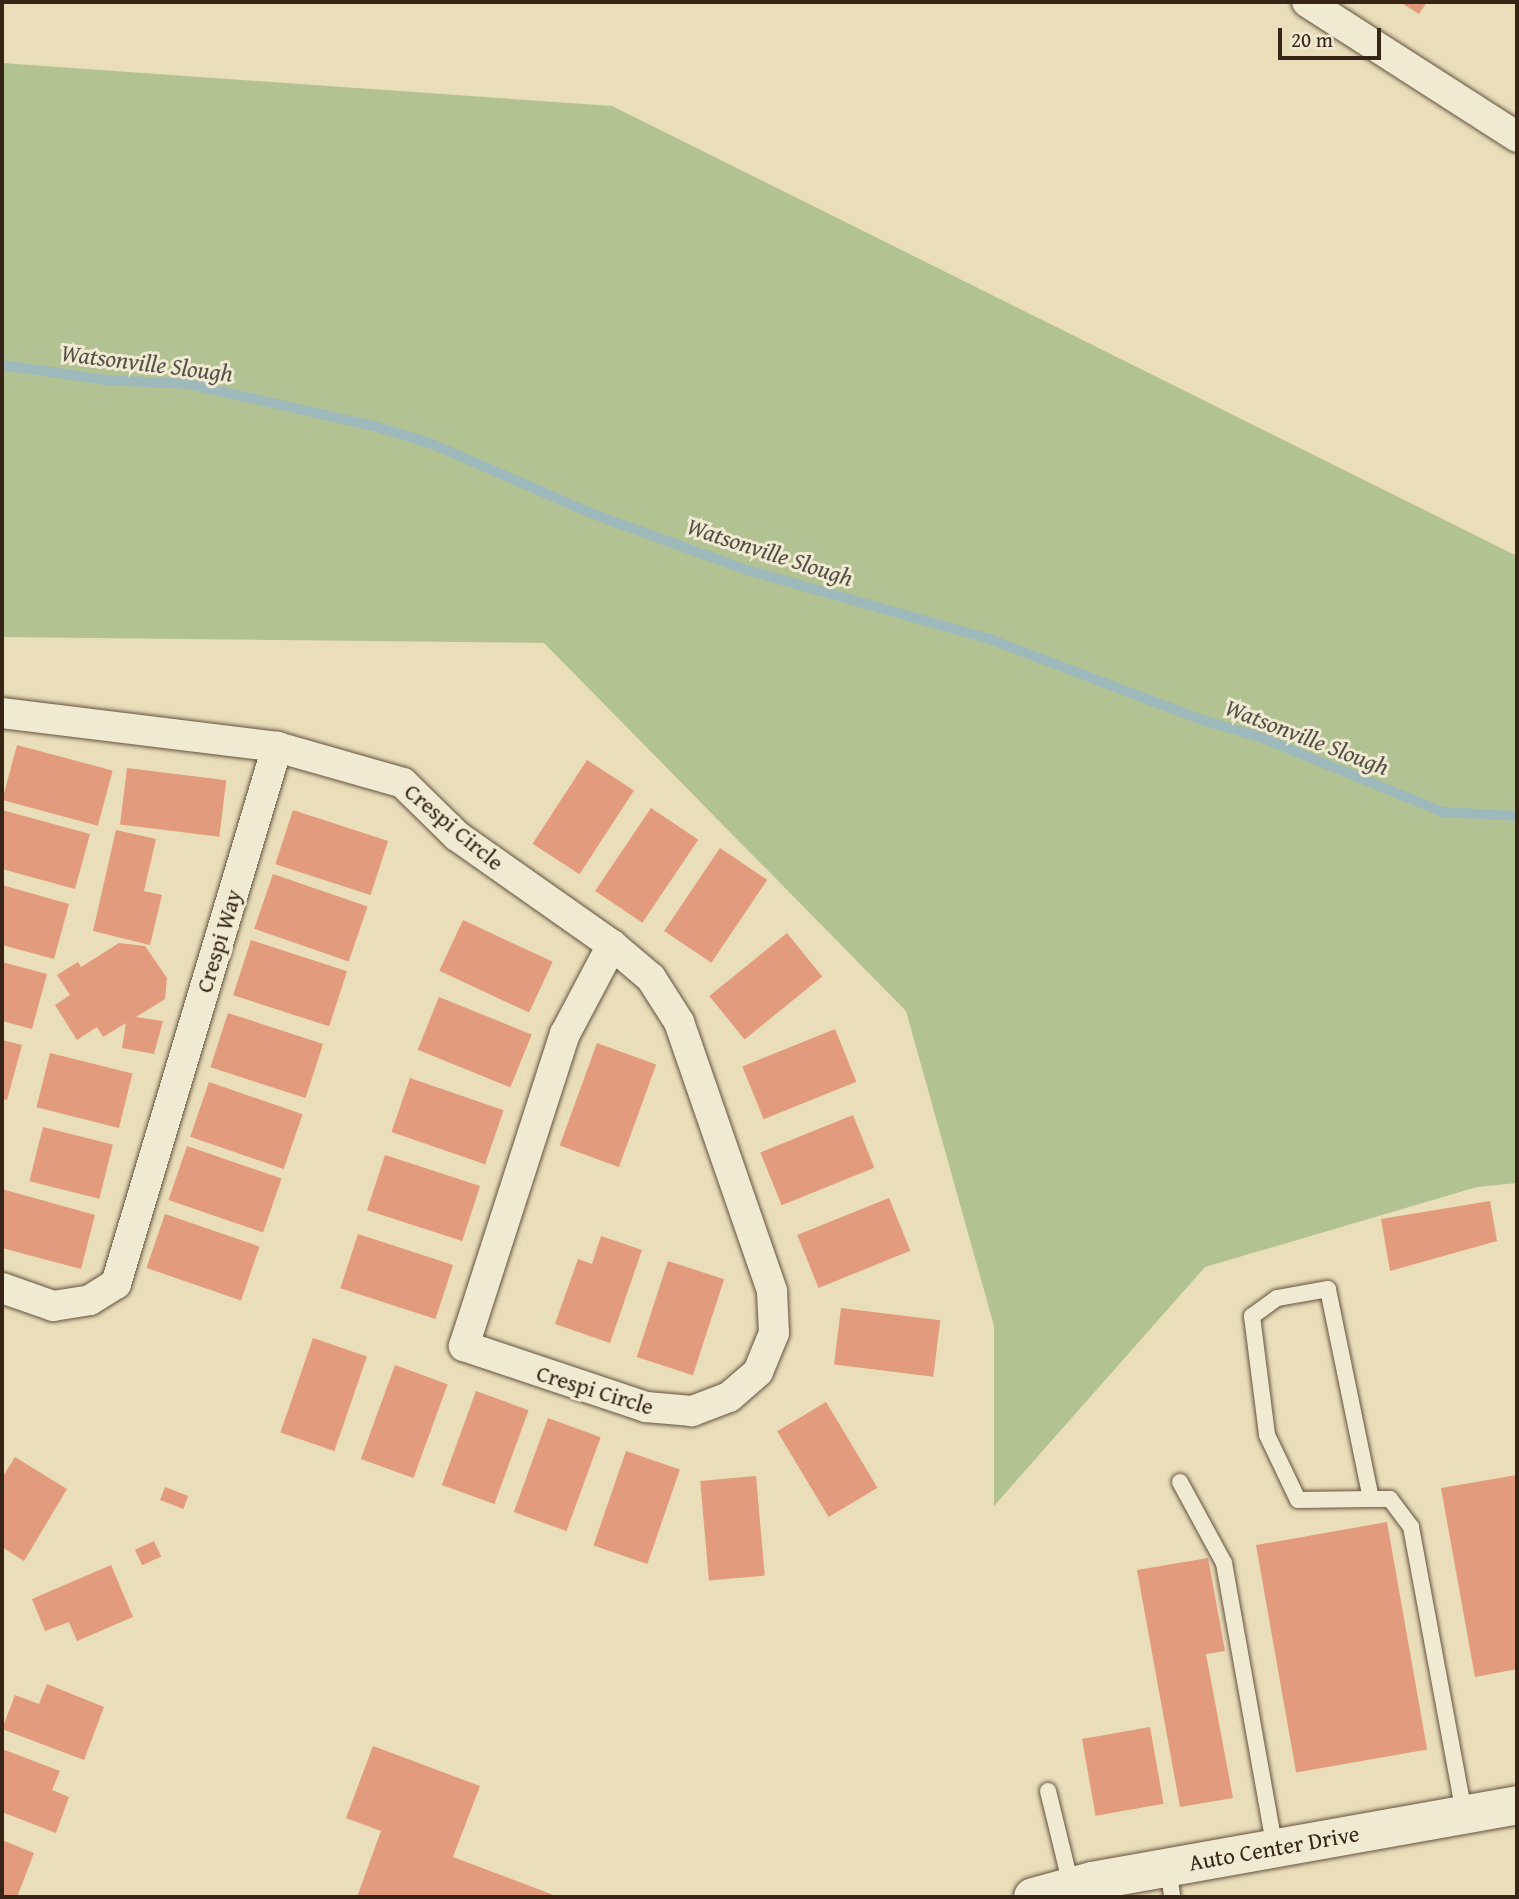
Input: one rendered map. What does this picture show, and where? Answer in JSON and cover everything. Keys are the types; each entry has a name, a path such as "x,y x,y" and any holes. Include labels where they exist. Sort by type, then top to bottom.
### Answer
{"street":[{"path":"1307,2 1517,137"},
{"path":"2,713 277,747"},
{"name":"Crespi Circle","path":"277,747 403,783 457,835 612,945 651,978 678,1023 772,1291 774,1334 758,1372 729,1397 692,1411 646,1407 464,1346 565,1034 612,945"},
{"name":"Crespi Way","path":"2,1289 53,1306 90,1300 116,1284 277,747"},
{"name":"Auto Center Drive","path":"1033,1897 1086,1888 1170,1882 1275,1847 1517,1805"}],"lane":[{"path":"1371,1499 1328,1289 1278,1297 1252,1317 1267,1435 1298,1500 1390,1499 1411,1527 1464,1814"},
{"path":"1180,1482 1224,1563 1275,1847"},
{"path":"1048,1791 1086,1888"}],"green space":[{"path":"2,63 612,106 1517,556 1517,1183 1477,1187 1205,1267 994,1506 994,1326 906,1011 544,643 2,637"}],"building":[{"path":"1400,2 1427,2 1419,14"},
{"path":"17,745 113,771 98,826 2,800"},
{"path":"587,760 634,790 580,874 533,844"},
{"path":"127,768 226,780 219,837 120,825"},
{"path":"651,808 698,840 642,923 595,891"},
{"path":"2,810 90,834 75,889 2,869"},
{"path":"293,810 388,841 370,895 275,864"},
{"path":"116,830 156,839 144,891 162,895 150,945 93,931"},
{"path":"720,848 767,880 711,963 664,931"},
{"path":"273,874 368,907 349,961 254,929"},
{"path":"2,885 69,904 54,959 2,945"},
{"path":"463,920 553,962 529,1013 439,971"},
{"path":"787,933 822,977 745,1039 709,996"},
{"path":"251,940 347,971 329,1026 233,995"},
{"path":"119,943 145,946 167,978 165,999 136,1017 163,1021 154,1054 122,1048 126,1023 103,1037 97,1027 77,1040 55,1005 70,995 57,975 78,962 81,967"},
{"path":"2,962 47,974 32,1029 2,1021"},
{"path":"439,997 532,1034 510,1087 418,1050"},
{"path":"228,1013 323,1044 305,1098 210,1067"},
{"path":"835,1029 856,1082 764,1119 742,1066"},
{"path":"2,1040 22,1045 7,1100 2,1099"},
{"path":"597,1043 656,1065 619,1167 560,1145"},
{"path":"50,1053 132,1074 119,1128 36,1107"},
{"path":"410,1078 504,1110 485,1164 391,1132"},
{"path":"209,1082 303,1114 284,1169 190,1137"},
{"path":"853,1115 874,1168 782,1205 760,1152"},
{"path":"43,1127 113,1144 99,1199 29,1181"},
{"path":"187,1146 282,1179 263,1232 168,1200"},
{"path":"385,1155 480,1186 462,1241 367,1210"},
{"path":"2,1189 95,1215 81,1269 2,1248"},
{"path":"889,1198 910,1251 819,1288 797,1235"},
{"path":"1490,1201 1497,1241 1390,1271 1381,1219"},
{"path":"165,1214 260,1247 241,1300 146,1268"},
{"path":"358,1234 453,1265 435,1319 340,1288"},
{"path":"601,1236 642,1250 610,1343 555,1324 578,1259 592,1264"},
{"path":"668,1261 724,1279 693,1375 637,1357"},
{"path":"841,1308 940,1320 933,1377 834,1365"},
{"path":"313,1338 367,1357 334,1451 280,1433"},
{"path":"395,1365 448,1384 413,1478 361,1459"},
{"path":"476,1391 529,1410 494,1504 442,1485"},
{"path":"826,1402 878,1488 829,1517 777,1431"},
{"path":"548,1418 601,1437 566,1531 514,1512"},
{"path":"626,1451 680,1470 647,1564 593,1546"},
{"path":"15,1457 67,1489 24,1561 2,1547 2,1478"},
{"path":"1517,1475 1517,1669 1475,1677 1441,1488"},
{"path":"756,1476 765,1576 709,1581 700,1481"},
{"path":"165,1487 188,1496 183,1509 160,1500"},
{"path":"1387,1522 1427,1749 1296,1773 1256,1545"},
{"path":"154,1541 161,1556 142,1565 135,1550"},
{"path":"1208,1558 1225,1651 1206,1654 1233,1798 1180,1807 1137,1570"},
{"path":"111,1565 133,1617 77,1641 69,1622 45,1631 32,1599"},
{"path":"47,1684 104,1707 84,1760 2,1729 15,1695 39,1704"},
{"path":"1150,1727 1164,1804 1096,1816 1082,1739"},
{"path":"373,1746 480,1786 453,1857 559,1897 357,1897 381,1831 346,1818"},
{"path":"2,1749 60,1771 52,1790 69,1797 56,1833 2,1812"},
{"path":"2,1840 34,1853 17,1897 2,1897"}],"waterway":[{"name":"Watsonville Slough","path":"2,365 106,380 188,384 378,427 432,444 593,514 747,570 989,639 1205,721 1260,737 1443,812 1517,816"}]}
